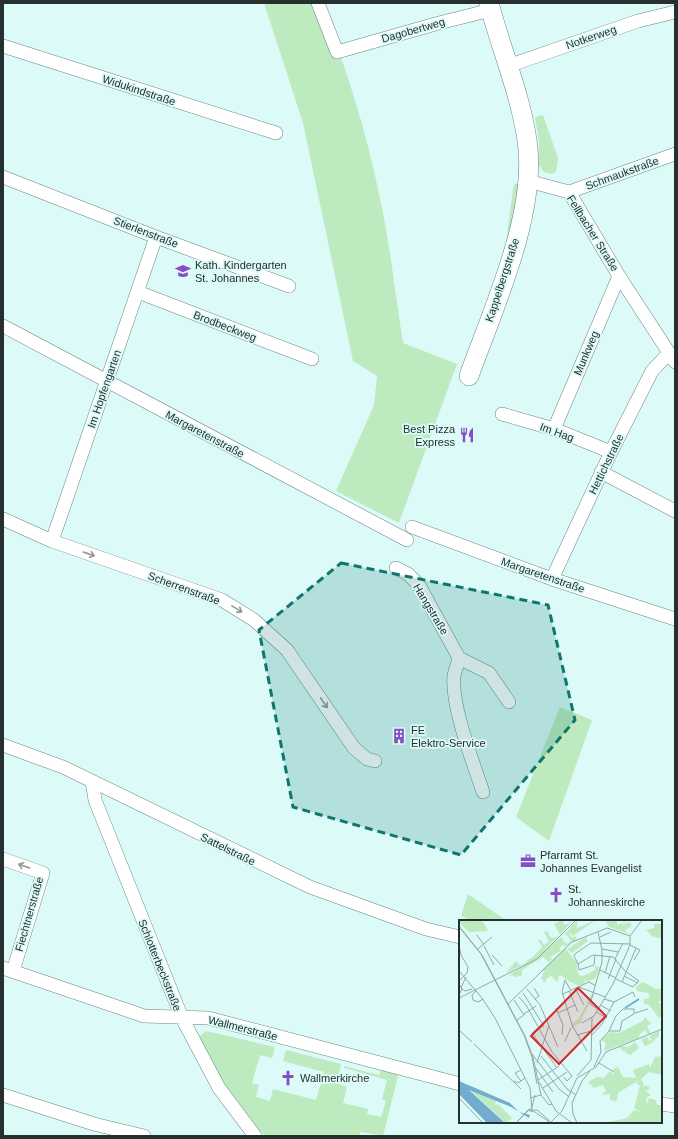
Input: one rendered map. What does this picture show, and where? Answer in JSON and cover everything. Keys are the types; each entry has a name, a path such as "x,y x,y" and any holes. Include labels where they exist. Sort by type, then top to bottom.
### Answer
{"street":[{"name":"Dagobertweg","path":"318,3 337,52 490,7"},
{"path":"490,7 523,116 527,142 528,181"},
{"name":"Notkerweg","path":"508,66 638,21 675,12"},
{"name":"Widukindstraße","path":"3,46 276,133"},
{"name":"Schmaukstraße","path":"569,192 675,154"},
{"name":"Stierlenstraße","path":"3,177 156,237 289,286"},
{"name":"Fellbacher Straße","path":"528,181 569,192 619,276 671,358"},
{"name":"Kappelbergstraße","path":"469,376 510,264 520,227 528,181"},
{"name":"Im Hopfengarten","path":"52,541 156,237"},
{"name":"Munkweg","path":"554,429 619,276"},
{"name":"Brodbeckweg","path":"138,292 312,359"},
{"name":"Margaretenstraße","path":"3,326 407,540"},
{"name":"Hettichstraße","path":"552,579 601,472 652,371 671,358"},
{"name":"Im Hag","path":"502,414 554,429 611,452"},
{"path":"601,472 675,511"},
{"name":"Scherrenstraße","path":"3,519 52,541 222,600 254,620 287,650 354,748 367,759 375,761"},
{"name":"Margaretenstraße","path":"412,527 552,579 675,619"},
{"name":"Hangstraße","path":"396,568 408,574 419,585 459,658"},
{"path":"483,792 467,744 457,706 454,676 459,658 489,673 509,702"},
{"name":"Sattelstraße","path":"3,745 44,759 310,887 426,929 459,937"},
{"name":"Schlotterbeckstraße","path":"92,782 95,800 182,1018 219,1088 255,1136"},
{"name":"Fiechtnerstraße","path":"3,859 43,873 8,970"},
{"name":"Wallmerstraße","path":"8,970 144,1016 208,1018 459,1084"},
{"path":"3,1095 94,1124 144,1136"},
{"path":"662,1104 675,1106"}],"highlighted area":[{"path":"341,563 548,605 575,720 461,855 293,807 259,630"}],"green space":[{"path":"264,3 321,3 354,97 368,145 383,212 403,343 457,364 399,523 336,491 374,405 377,376 353,361 303,123"},
{"path":"543,115 558,158 556,172 551,174 544,172 538,164 539,142 535,117"},
{"path":"515,183 519,185 508,244 506,243"},
{"path":"560,707 592,720 549,841 516,817"},
{"path":"468,894 506,920 471,920 461,916"},
{"path":"206,1031 275,1047 272,1058 260,1055 252,1083 259,1085 256,1097 270,1101 273,1089 316,1100 324,1072 283,1061 286,1050 341,1064 337,1083 347,1087 343,1103 368,1109 367,1114 381,1117 386,1101 382,1099 387,1080 344,1068 344,1066 379,1075 382,1067 399,1072 383,1136 361,1132 359,1136 266,1136 244,1116 218,1078 199,1037"}],"place":[{"name":"Kath. Kindergarten St. Johannes","path":"183,271"},
{"name":"Best Pizza Express","path":"467,435"},
{"name":"FE Elektro-Service","path":"399,736"},
{"name":"Pfarramt St. Johannes Evangelist","path":"528,861"},
{"name":"St. Johanneskirche","path":"556,895"},
{"name":"Wallmerkirche","path":"288,1078"}]}
